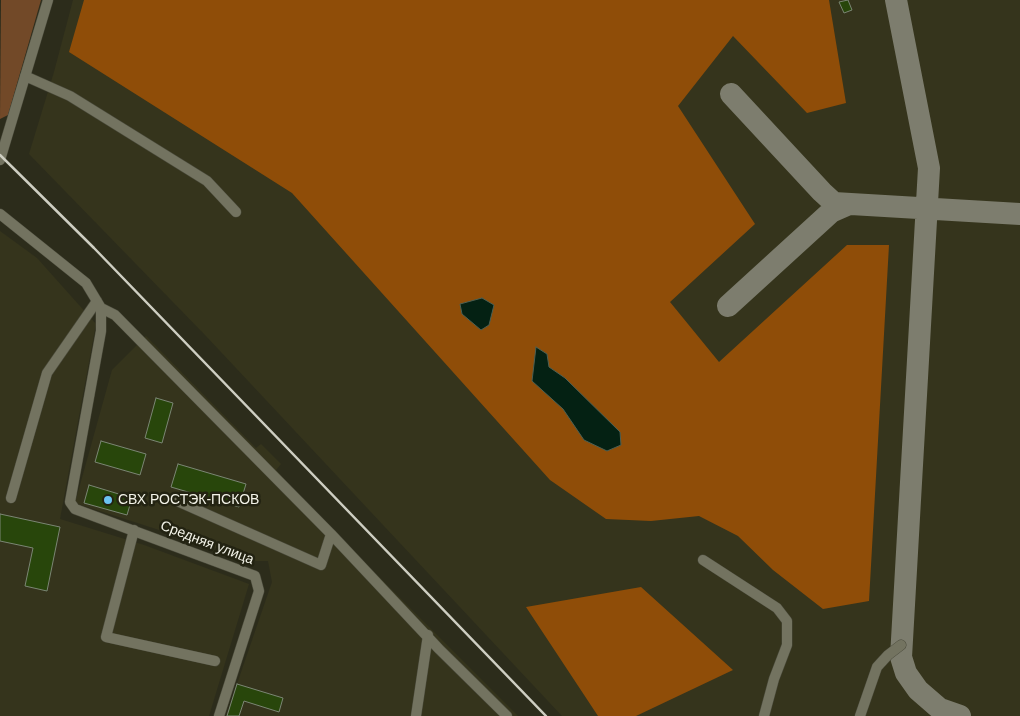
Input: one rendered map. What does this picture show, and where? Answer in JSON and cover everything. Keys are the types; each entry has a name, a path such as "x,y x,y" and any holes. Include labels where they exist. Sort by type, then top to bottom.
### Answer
{"street":[{"path":"0,160 48,0"},
{"path":"26,76 70,96 207,181 236,212"},
{"path":"0,214 86,282 99,305 115,315 331,534 428,635 439,649 507,716"},
{"path":"11,498 47,373 99,305"},
{"name":"Средняя улица","path":"99,305 101,331 70,502 75,509 255,576 259,591 219,716"},
{"path":"177,501 321,565 331,534"},
{"path":"134,530 106,637 215,661"},
{"path":"703,560 777,608 787,621 787,645 774,679 764,716"},
{"path":"416,716 428,635"},
{"path":"860,716 877,667 901,645"}],"shaded area":[{"path":"1,0 41,0 8,115 0,119"},
{"path":"73,0 1020,0 1020,716 562,716 206,336 29,154 54,72"},
{"path":"84,0 829,0 846,103 807,113 733,36 678,106 755,224 670,302 719,362 847,245 889,245 869,601 823,609 773,570 738,536 699,516 651,521 606,519 550,480 292,193 69,52"},
{"path":"0,231 37,258 96,324 60,519 144,545 249,584 209,716 0,716"},
{"path":"482,298 494,305 489,325 481,330 462,314 460,304"},
{"path":"146,336 256,448 261,444 281,464 276,470 339,537 518,716 226,716 272,582 268,561 256,561 75,503 112,370"},
{"path":"536,347 547,354 549,367 565,378 620,432 621,445 607,451 584,440 563,409 532,381"},
{"path":"641,587 733,670 636,716 598,716 526,607"}],"building":[{"path":"848,0 852,10 844,13 839,2"},
{"path":"156,398 173,403 162,443 145,438"},
{"path":"101,441 146,454 140,475 95,462"},
{"path":"178,464 246,484 239,507 171,487"},
{"name":"СВХ РОСТЭК-ПСКОВ","path":"89,485 132,498 127,515 84,503"},
{"path":"0,514 60,527 47,591 25,586 33,548 0,541"},
{"path":"237,684 283,698 279,712 244,701 239,716 227,716"}],"taxiway":[{"path":"896,0 929,168 901,657 906,673 918,690 940,709 960,716"},
{"path":"731,94 834,203 1020,214"},
{"path":"728,306 831,212 847,205"}],"railway":[{"path":"0,155 94,248 546,716"}],"place":[{"name":"СВХ РОСТЭК-ПСКОВ","path":"108,500"}]}
